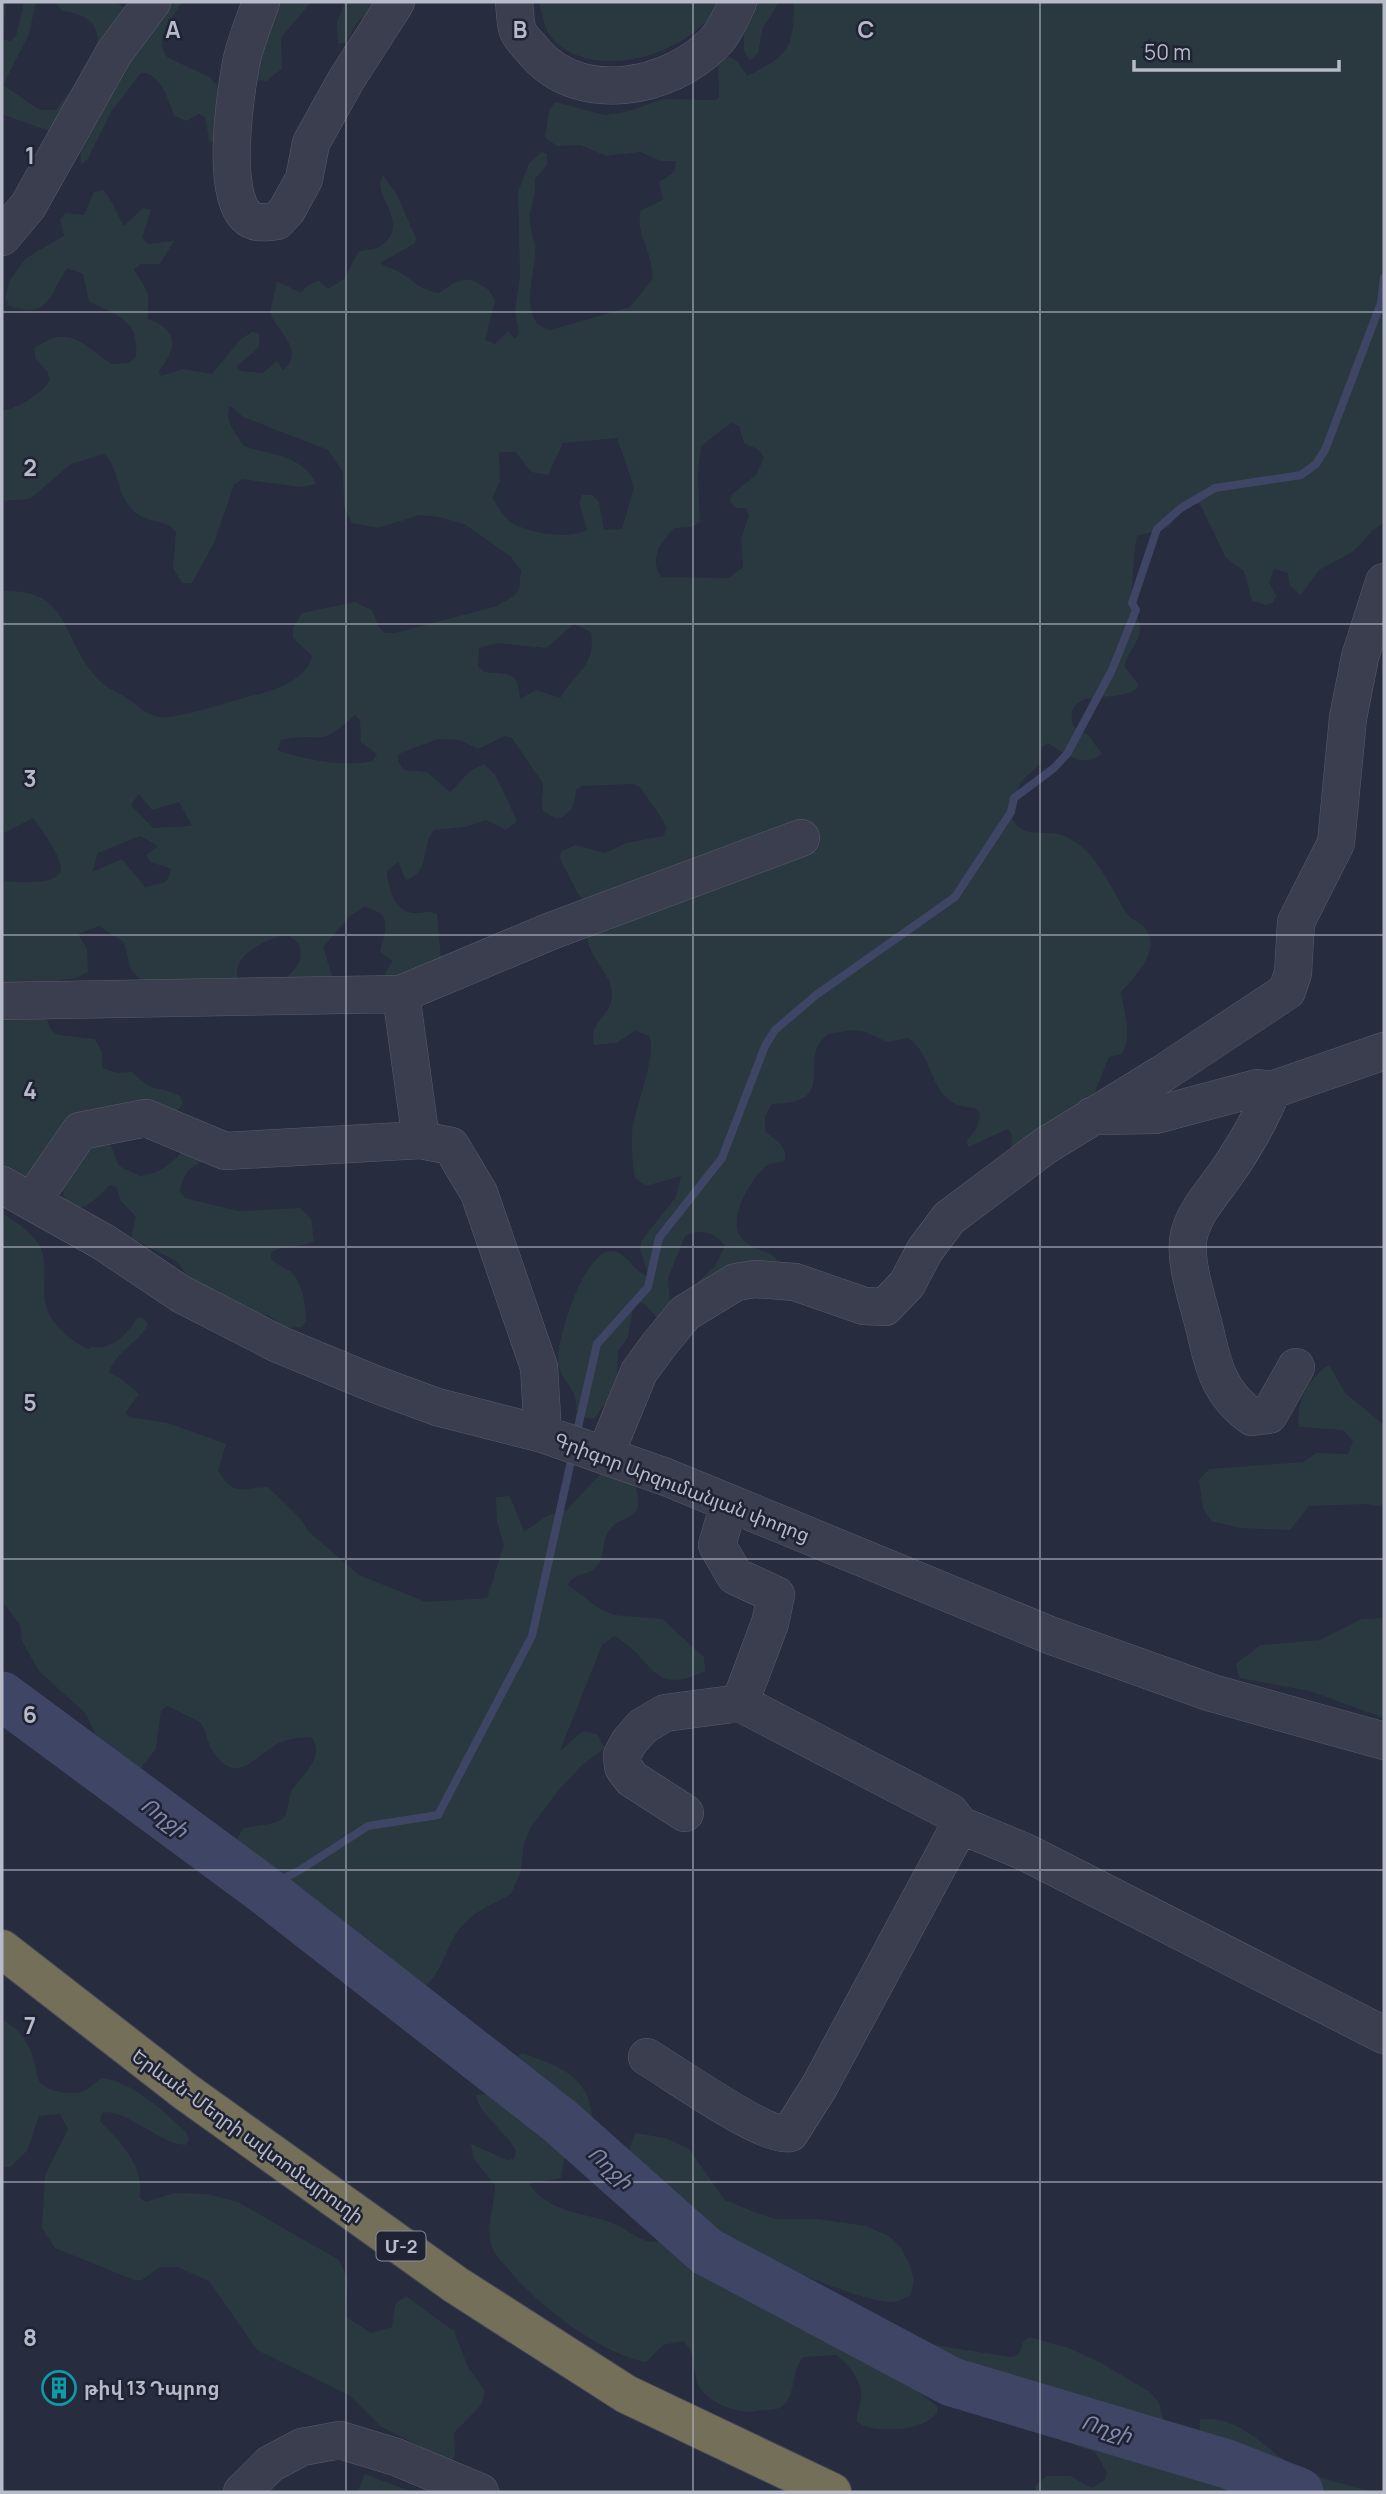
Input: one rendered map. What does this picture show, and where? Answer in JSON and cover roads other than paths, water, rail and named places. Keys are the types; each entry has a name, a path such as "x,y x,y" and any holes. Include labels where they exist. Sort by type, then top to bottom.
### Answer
{"highway":[{"name":"Երևան-Մեղրի ավտոմայրուղի","path":"2,1950 187,2092 468,2292 626,2394 832,2492"}],"street":[{"path":"2,237 28,206 114,53 152,2"},
{"path":"261,2 242,62 233,178 233,190 240,207 247,217 259,223 276,221 287,210 304,179 312,143 346,80 396,2"},
{"path":"514,2 517,31 549,68 577,82 613,85 652,82 690,63 715,42 738,2"},
{"path":"605,1455 639,1372 685,1313 736,1282 755,1279 795,1282 864,1306 885,1307 907,1284 925,1250 949,1218 1045,1146 1162,1074 1287,991 1293,973 1296,922 1335,843 1348,718 1360,657 1384,582"},
{"path":"2,1001 401,994 551,931 801,838"},
{"path":"401,994 421,1140"},
{"path":"1091,1116 1156,1115 1257,1088 1272,1090 1384,1051"},
{"path":"1272,1090 1266,1106 1230,1166 1198,1213 1189,1236 1189,1258 1214,1372 1237,1406 1252,1417 1269,1415 1296,1367"},
{"path":"17,1193 80,1131 146,1118 225,1151 421,1140 451,1146 479,1193 538,1367 543,1434"},
{"name":"Գրիգոր Արզումանյան փողոց","path":"17,1193 105,1243 181,1294 278,1344 437,1407 543,1434 605,1455 1052,1636 1212,1693 1384,1741"},
{"path":"729,1504 717,1545 735,1576 776,1595 770,1623 740,1703"},
{"path":"685,1813 632,1779 623,1767 622,1755 643,1726 665,1713 740,1703 950,1812 960,1825 1025,1852 1384,2035"},
{"path":"648,2057 757,2126 780,2135 790,2133 825,2076 960,1825"},
{"path":"242,2492 270,2463 302,2447 340,2440 396,2456 480,2492"}],"waterway":[{"path":"576,1436 597,1344 648,1287 659,1238 722,1158 765,1046 775,1030 816,995 955,897 1011,812 1014,798 1054,768 1067,754 1112,670 1136,610 1132,603 1157,529 1181,508 1215,488 1301,475 1316,464 1325,450 1381,303 1384,278"},
{"path":"263,1889 300,1870 368,1826 438,1815 532,1636 573,1452"},
{"name":"Ողջի","path":"2,1696 263,1889 560,2121 706,2251 952,2382 1227,2464 1299,2492"}],"place":[{"name":"թիվ 13 Դպրոց","path":"59,2388"}]}
